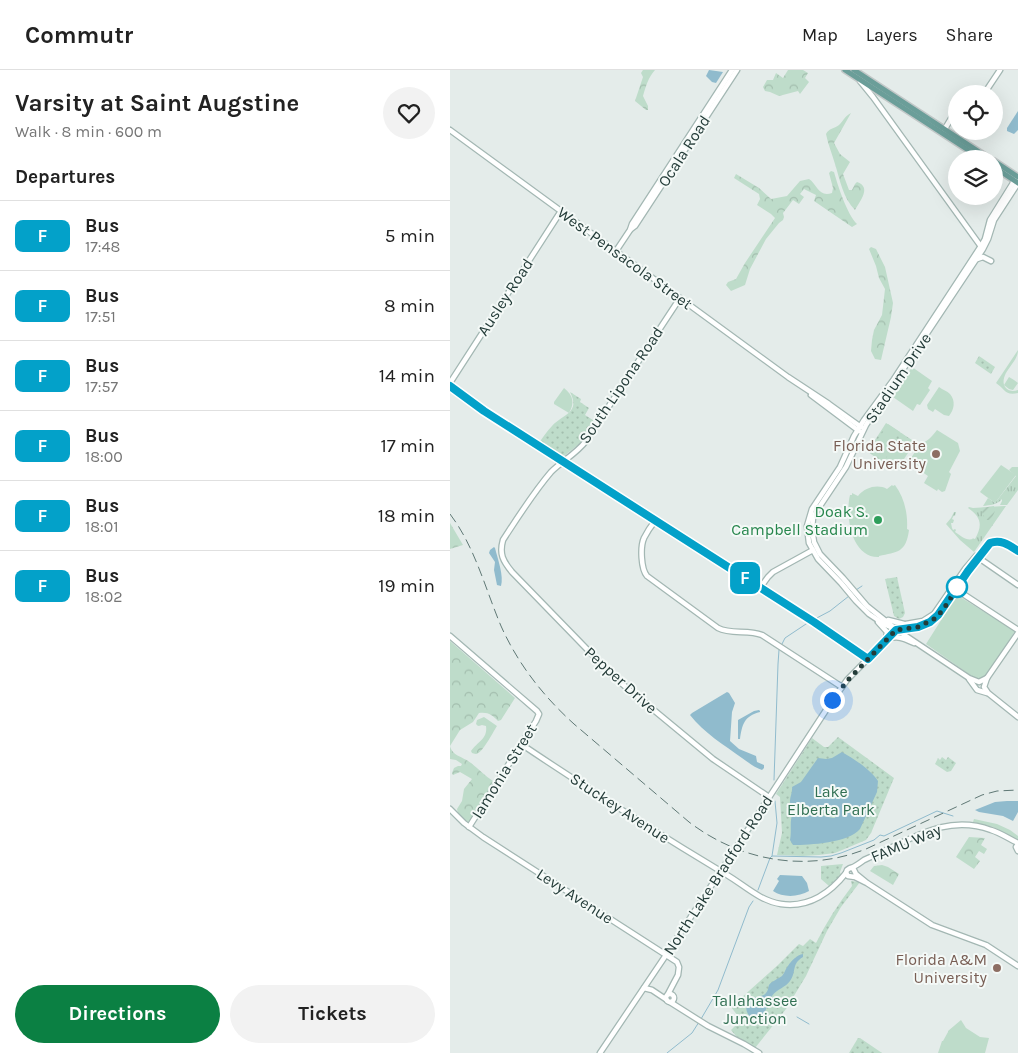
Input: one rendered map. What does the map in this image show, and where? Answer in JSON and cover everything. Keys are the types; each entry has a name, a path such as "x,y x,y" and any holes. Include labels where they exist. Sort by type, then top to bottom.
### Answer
{"main road":[{"path":"845,70 857,72 969,150"},
{"path":"857,72 874,89 975,150"},
{"path":"1003,169 1017,180"},
{"path":"1003,172 1017,180"}],"street":[{"name":"Ocala Road","path":"630,230 638,214 732,70"},
{"name":"Ocala Road","path":"616,251 636,224 737,70"},
{"path":"990,85 1000,70"},
{"path":"857,72 873,97 982,247"},
{"path":"873,97 870,91 872,88 874,89"},
{"path":"943,131 948,123"},
{"name":"West Pensacola Street","path":"450,130 818,401 861,430"},
{"name":"Stadium Drive","path":"814,549 812,532 814,515 846,467 866,416 901,372 976,260 985,239 990,220 1017,180"},
{"name":"Ausley Road","path":"450,385 561,212"},
{"name":"Stadium Drive","path":"861,430 884,399 982,247"},
{"path":"976,260 983,257 991,261"},
{"name":"South Lipona Road","path":"503,540 555,468 586,441 680,298"},
{"path":"450,385 484,411 814,622 868,659"},
{"name":"West Pensacola Street","path":"800,386 853,421 861,430"},
{"path":"853,421 861,420 866,416"},
{"path":"655,520 642,543 643,569 647,576 723,631 758,634 842,687"},
{"name":"Pepper Drive","path":"503,540 501,549 502,558 505,563 611,674 713,759 769,797"},
{"path":"1008,545 1018,551"},
{"path":"760,588 773,572 814,549 856,598 875,616 887,632 885,641"},
{"path":"896,630 918,627 930,622 942,612 954,588 977,557 1018,585"},
{"path":"954,588 1018,631 987,678 983,688"},
{"name":"North Lake Bradford Road","path":"600,1053 842,687 896,630 906,624 923,621 932,616 954,588"},
{"path":"875,616 892,622 906,624"},
{"path":"875,616 968,678 982,683 983,688 990,695 1018,716"},
{"name":"Iamonia Street","path":"450,636 539,714 469,827"},
{"path":"885,641 898,637 924,648"},
{"path":"968,678 976,690 983,688"},
{"path":"975,687 976,684 987,678"},
{"name":"Stuckey Avenue","path":"521,744 720,872"},
{"name":"Levy Avenue","path":"450,809 469,827 677,962 679,967 678,975 671,986 670,997"},
{"name":"FAMU Way","path":"720,872 765,899 775,903 790,905 804,903 819,897 867,862 928,833 946,828 985,830 1018,846"},
{"path":"851,873 932,925 986,945 1018,966"},
{"path":"648,982 652,990"},
{"path":"644,988 652,990 661,996 670,997 700,1021 759,1053"}],"green space":[{"path":"643,70 655,70 646,85 643,96 648,110 635,101 643,77 641,73"},
{"path":"788,70 803,70 808,73 805,78 809,82 800,94 798,91 779,96 765,91 763,87 767,80 773,80 776,73 783,78"},
{"path":"851,113 834,143 840,154 850,162 843,174 849,190 852,190 857,182 864,187 864,194 855,210 842,189 826,134"},
{"path":"831,171 834,172 846,207 857,224 852,227 814,201 816,195 804,189 800,194 804,197 799,204 793,200 783,213 783,220 766,239 750,269 745,285 731,291 726,285 728,282 736,279 775,218 757,205 760,199 759,194 734,178 736,174 759,188 771,199 787,196 800,181 809,179 824,194 832,193 833,188 829,173"},
{"path":"871,247 876,249 885,267 893,303 881,360 875,359 871,351 874,330 882,315 885,289 869,249"},
{"path":"1018,350 1005,375 1004,385 1010,391 1018,390 1018,393 1010,394 996,383"},
{"path":"979,356 995,367 991,374 975,363"},
{"path":"912,367 932,381 928,388 930,390 920,405 917,404 913,411 893,397"},
{"path":"1009,377 1018,383 1013,390 1004,385"},
{"path":"939,387 950,394 954,402 949,416 935,409 933,412 928,409 927,405"},
{"path":"564,388 572,399 569,413 554,404"},
{"path":"570,392 581,399 580,402 589,408 585,415 596,422 584,440 561,457 539,443 552,426 572,409 573,399"},
{"path":"886,423 915,442 895,471 868,452"},
{"path":"888,424 900,432 882,460 870,452"},
{"path":"937,430 958,443 960,451 949,472 951,474 945,491 942,492 924,483 928,476 915,467 911,458 921,443 928,440"},
{"path":"902,434 914,442 896,469 884,461"},
{"path":"1001,465 1016,475 995,503 980,492"},
{"path":"1012,467 1018,467 1018,490 1007,505 1000,505 1002,499 996,504 983,506 988,498 995,503 1016,476 1009,470"},
{"name":"Doak S. Campbell Stadium","path":"895,485 905,506 907,529 909,530 908,538 903,547 896,552 879,557 870,555 862,551 852,534 848,513 850,495 852,493 858,496 864,490 872,487 887,489"},
{"path":"994,506 995,511 991,520 987,520 981,508"},
{"path":"1006,506 974,552 946,524 954,512 956,512 952,519 954,520 953,523 951,523 953,530 955,529 955,532 966,539 975,539 980,525 976,515 968,508"},
{"path":"450,523 463,545 450,549"},
{"path":"897,577 905,613 899,619 894,616 885,579"},
{"path":"957,595 1015,631 993,665 980,679 976,679 926,644"},
{"path":"450,641 515,698 501,720 498,721 488,714 479,713 473,722 460,730 450,746"},
{"path":"484,717 497,726 481,750 475,754 471,751 484,737 486,730 486,726 478,726 476,724 477,720"},
{"name":"Lake Elberta Park","path":"838,737 894,778 871,833 866,840 835,853 803,856 777,855 782,833 780,797 776,794 812,738 824,747 828,747"},
{"path":"450,746 453,752 471,763 493,781 494,784 470,822 461,818 457,809 462,801 464,789 472,779 460,772 453,775 454,768 462,764 450,759"},
{"path":"942,757 946,760 948,757 956,763 951,771 947,772 935,764 938,758 940,760"},
{"path":"974,819 997,824 1010,830 1018,836 1018,840 993,827 973,822"},
{"path":"969,837 985,838 981,845 987,849 984,854 979,851 975,857 980,861 974,869 956,857"},
{"path":"843,864 840,872 841,875 829,886 821,879 821,866"},
{"path":"882,865 899,874 893,885 870,871 874,866"},
{"name":"Tallahassee Junction","path":"851,881 860,882 841,907 827,931 806,976 786,1009 755,1048 736,1036 731,1030 741,1020 731,1007 799,944 803,946 810,939 816,943 832,914 852,886"},
{"path":"961,1020 966,1028 980,1037 989,1038 985,1053 938,1053 948,1031"},
{"path":"858,1038 860,1038 882,1053 849,1053"}],"water":[{"path":"709,70 723,72 716,83 706,76"},
{"path":"1018,111 1018,130 1014,134 1007,131 1007,128"},
{"path":"494,547 501,573 501,586 497,585 494,570 495,562 489,553"},
{"path":"727,692 735,703 732,712 730,741 739,749 756,756 757,762 764,765 762,770 714,738 690,715"},
{"path":"759,710 760,712 747,719 740,739 738,739 738,720"},
{"path":"842,752 866,768 878,781 877,792 860,829 854,834 838,840 819,844 793,845 790,840 793,813 810,813 833,818 836,816 835,814 807,807 792,807 790,802 792,787 801,782 818,758 832,758"},
{"path":"1018,801 1018,812 1013,821 1003,816 975,810 995,802"},
{"path":"780,875 802,876 807,883 809,891 801,895 791,896 781,895 773,891"},
{"path":"803,954 803,957 795,965 790,981 772,996 758,1021 751,1017 746,1010 748,1001 764,995 769,985 782,976 794,958"}],"waterway":[{"path":"856,590 862,586"},
{"path":"813,620 830,611 849,596"},
{"path":"781,646 785,638 809,622"},
{"path":"774,780 779,650"},
{"path":"772,856 777,823 775,801"},
{"path":"758,890 772,856 831,856 874,840 880,835 884,836 937,811 953,816"},
{"path":"701,1019 718,990 749,907 753,901"},
{"path":"797,1017 809,1024"},
{"path":"667,1053 692,1033 699,1022"}],"railway":[{"path":"450,514 473,554 508,640 523,666 542,691 574,724 689,822 730,846 774,859 797,861 843,856 866,849 982,795 997,791 1018,790"}],"bus line":[{"name":"F","path":"450,386 484,411 814,622 868,659 896,630 911,629 925,625 938,615 990,543 995,541 1002,542 1018,551"}],"place":[{"name":"Florida State University","path":"936,454"},
{"name":"Doak S. Campbell Stadium","path":"878,520"},
{"name":"Florida A&M University","path":"997,968"}],"route":[{"path":"832,700 848,680 896,630 911,629 925,625 934,619 943,610 959,585 957,587"}]}
